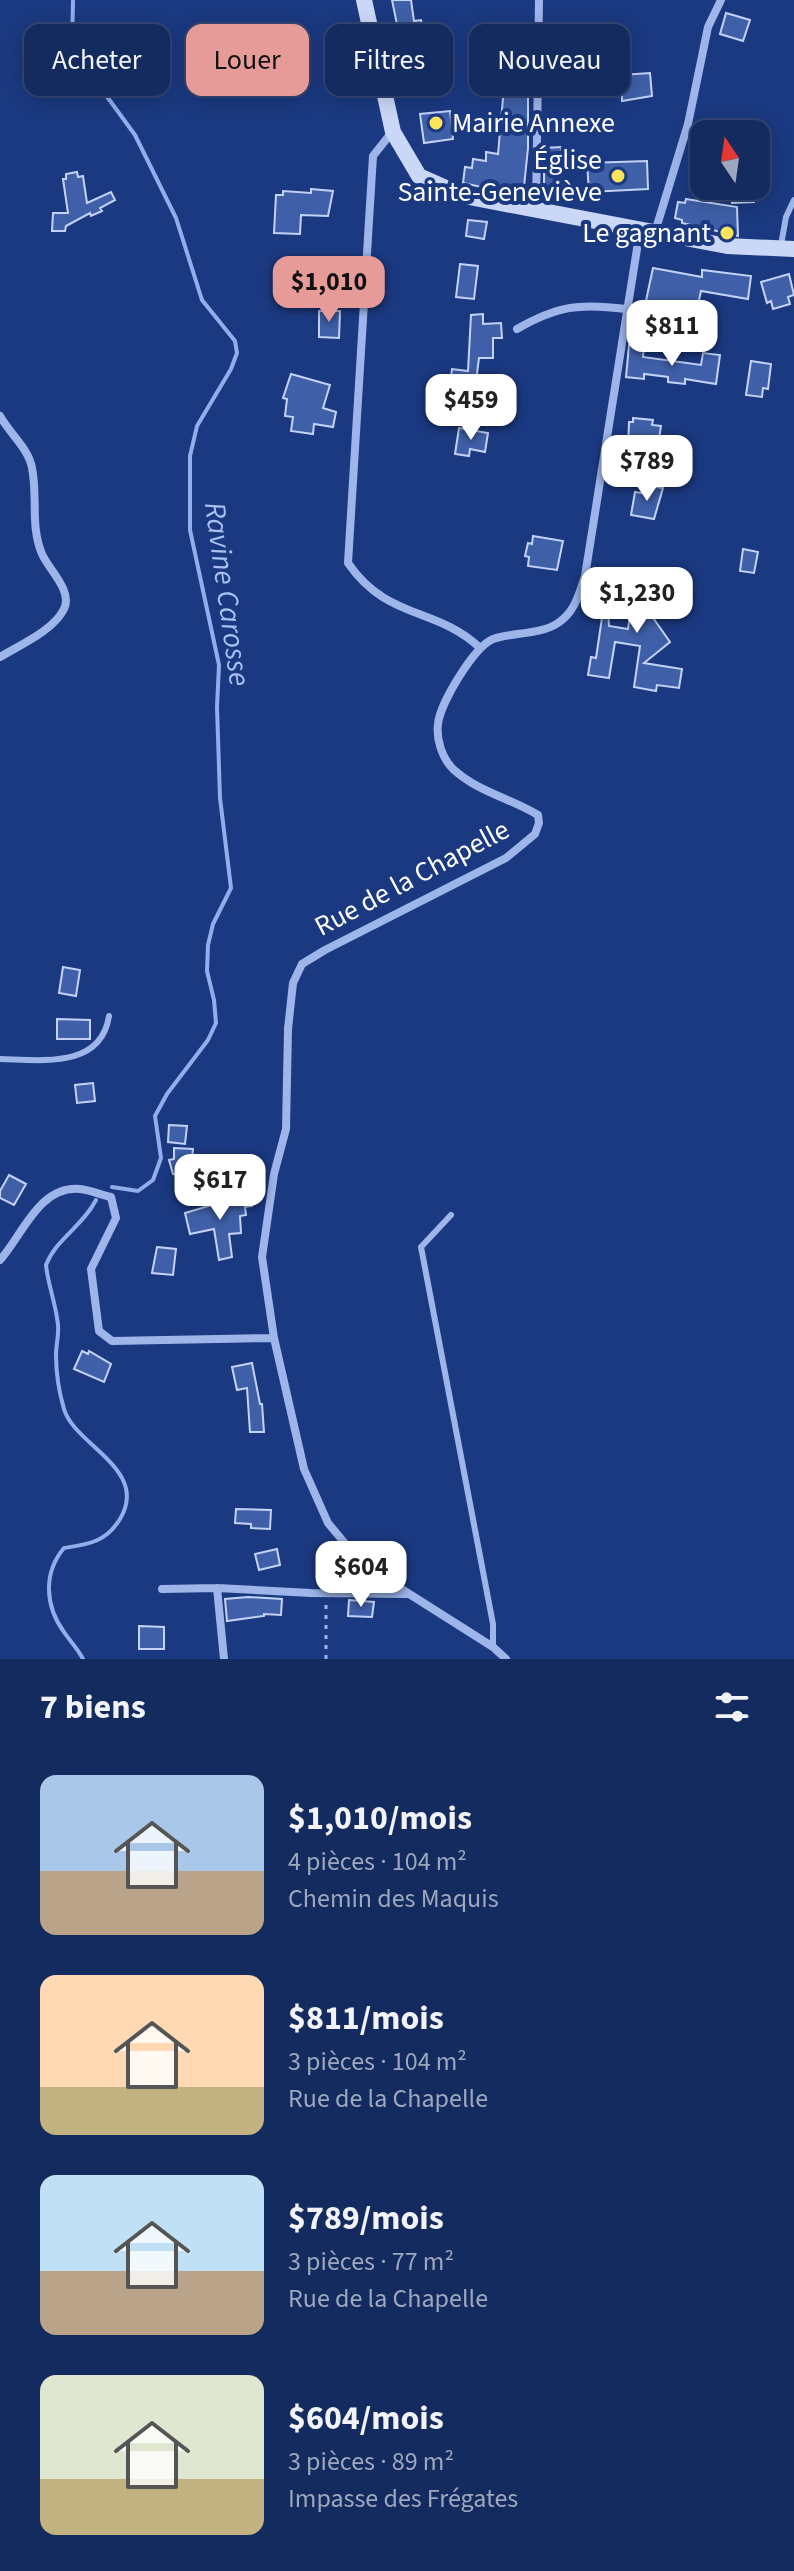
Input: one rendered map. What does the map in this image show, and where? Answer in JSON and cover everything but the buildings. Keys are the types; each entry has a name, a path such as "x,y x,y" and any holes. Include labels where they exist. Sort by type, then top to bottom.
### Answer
{"main road":[{"path":"364,0 393,132 419,176 464,196 727,246 787,249"}],"street":[{"path":"536,210 539,0"},
{"path":"393,132 373,156 348,563 362,583 388,603 464,633 479,647 494,639 557,623 576,604 585,576 626,309 648,231 688,124 705,36 721,0"},
{"path":"517,329 543,314 566,307 589,304 626,309"},
{"path":"0,416 32,466 34,528 42,554 66,598 65,607 58,617 31,639 0,657"},
{"name":"Rue de la Chapelle","path":"479,647 452,689 437,723 439,746 450,766 474,786 525,807 538,815 539,823 535,834 506,858 302,964 293,983 288,1029 286,1129 274,1174 262,1257 274,1338 304,1469 328,1523 362,1564 493,1647 506,1659"},
{"path":"0,1260 29,1216 51,1196 78,1188 111,1197 116,1218 91,1269 99,1331 112,1341 274,1338"},
{"path":"217,1588 224,1659"},
{"path":"162,1589 397,1592 415,1596"}],"lane":[{"path":"787,249 786,217 794,200"},
{"path":"0,1059 57,1061 93,1049 107,1032 109,1016"},
{"path":"451,1215 421,1247 493,1624 493,1647"}],"path":[{"path":"326,1593 326,1659"}],"waterway":[{"name":"Ravine Carosse","path":"73,0 72,48 75,59 135,135 176,218 202,300 235,341 237,353 231,369 197,426 190,456 190,530 219,665 220,798 231,888 213,924 208,945 207,971 216,1023 208,1040 167,1094 155,1116 161,1158 153,1180 138,1191 112,1187"},
{"name":"Ravine Carosse","path":"83,1659 53,1611 49,1590 52,1568 64,1548 96,1541 109,1533 120,1519 127,1501 125,1486 118,1472 81,1434 64,1409 57,1369 58,1325 46,1265 56,1248 96,1200"}],"place":[{"name":"Mairie Annexe","path":"436,123"},
{"name":"Église Sainte-Geneviève","path":"618,176"},
{"name":"Le gagnant","path":"727,233"}]}
